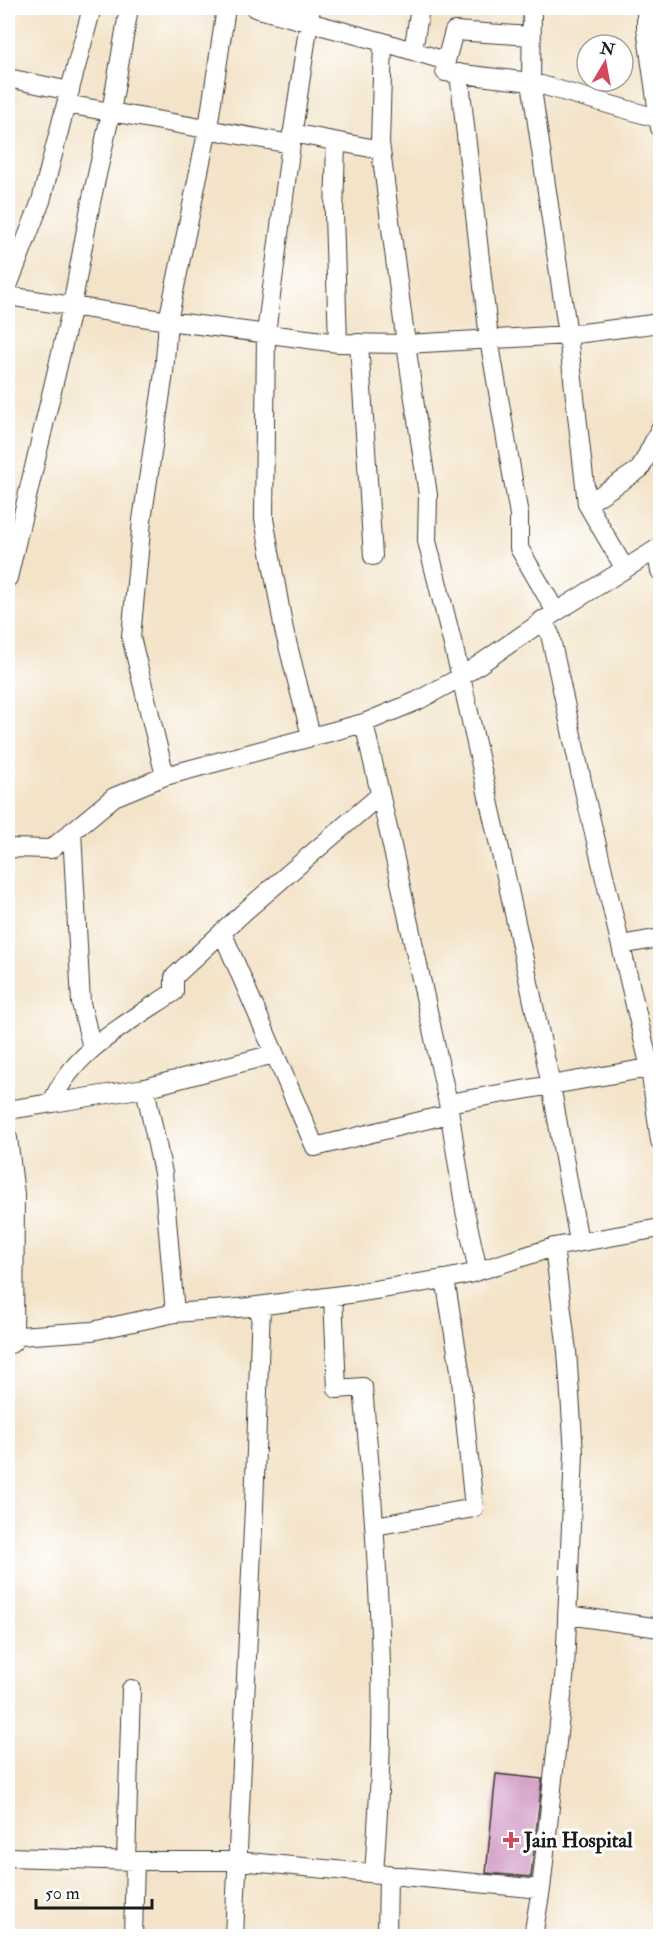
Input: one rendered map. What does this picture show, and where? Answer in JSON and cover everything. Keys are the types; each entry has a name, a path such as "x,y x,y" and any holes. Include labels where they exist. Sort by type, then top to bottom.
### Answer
{"street":[{"path":"8,286 41,201 92,8"},
{"path":"8,578 72,306 91,202 111,112 129,8"},
{"path":"165,776 132,637 142,520 164,374 168,321 208,128 226,8"},
{"path":"255,8 310,15 452,67 531,82 660,122 646,28 646,8"},
{"path":"413,51 420,8"},
{"path":"532,8 531,82 568,335 587,504 625,569"},
{"path":"310,15 266,333 264,519 284,630 312,736"},
{"path":"531,36 454,31 452,67 489,339 519,515 519,548 549,616 550,634 585,795 621,945 655,1067 660,1142"},
{"path":"383,42 381,150 428,495 427,541 461,677 551,1085 579,1242"},
{"path":"8,78 111,112 208,128 292,139 336,142 381,150"},
{"path":"336,142 334,214 338,343"},
{"path":"8,296 168,321 338,343 406,344 568,335 660,323"},
{"path":"359,343 373,556"},
{"path":"587,504 640,468 660,429"},
{"path":"8,848 51,849 114,797 165,776 364,723 417,701 461,677 549,616 658,548 660,571"},
{"path":"364,723 448,1108 465,1211 478,1271"},
{"path":"52,1103 57,1089 92,1048 174,992 174,977 222,932 380,795"},
{"path":"72,831 81,1003 92,1048"},
{"path":"222,932 315,1147 448,1108 551,1085 655,1067"},
{"path":"621,945 660,938"},
{"path":"8,1110 145,1088 274,1054"},
{"path":"145,1088 163,1173 175,1313"},
{"path":"8,1138 15,1194 11,1342"},
{"path":"11,1342 19,1336 92,1331 175,1313 261,1306 445,1279 554,1247 660,1228"},
{"path":"533,1936 541,1888 565,1669 574,1453 567,1350 554,1247"},
{"path":"375,1527 474,1508 460,1370 445,1279"},
{"path":"333,1296 337,1389 363,1387 375,1527 381,1670 381,1873 387,1936"},
{"path":"234,1936 261,1306"},
{"path":"567,1615 660,1628"},
{"path":"131,1689 130,1861 133,1936"},
{"path":"8,1857 130,1861 238,1861 541,1888"}],"building":[{"path":"496,1774 542,1779 531,1877 486,1873"}],"place":[{"name":"Jain Hospital","path":"511,1840"}]}
